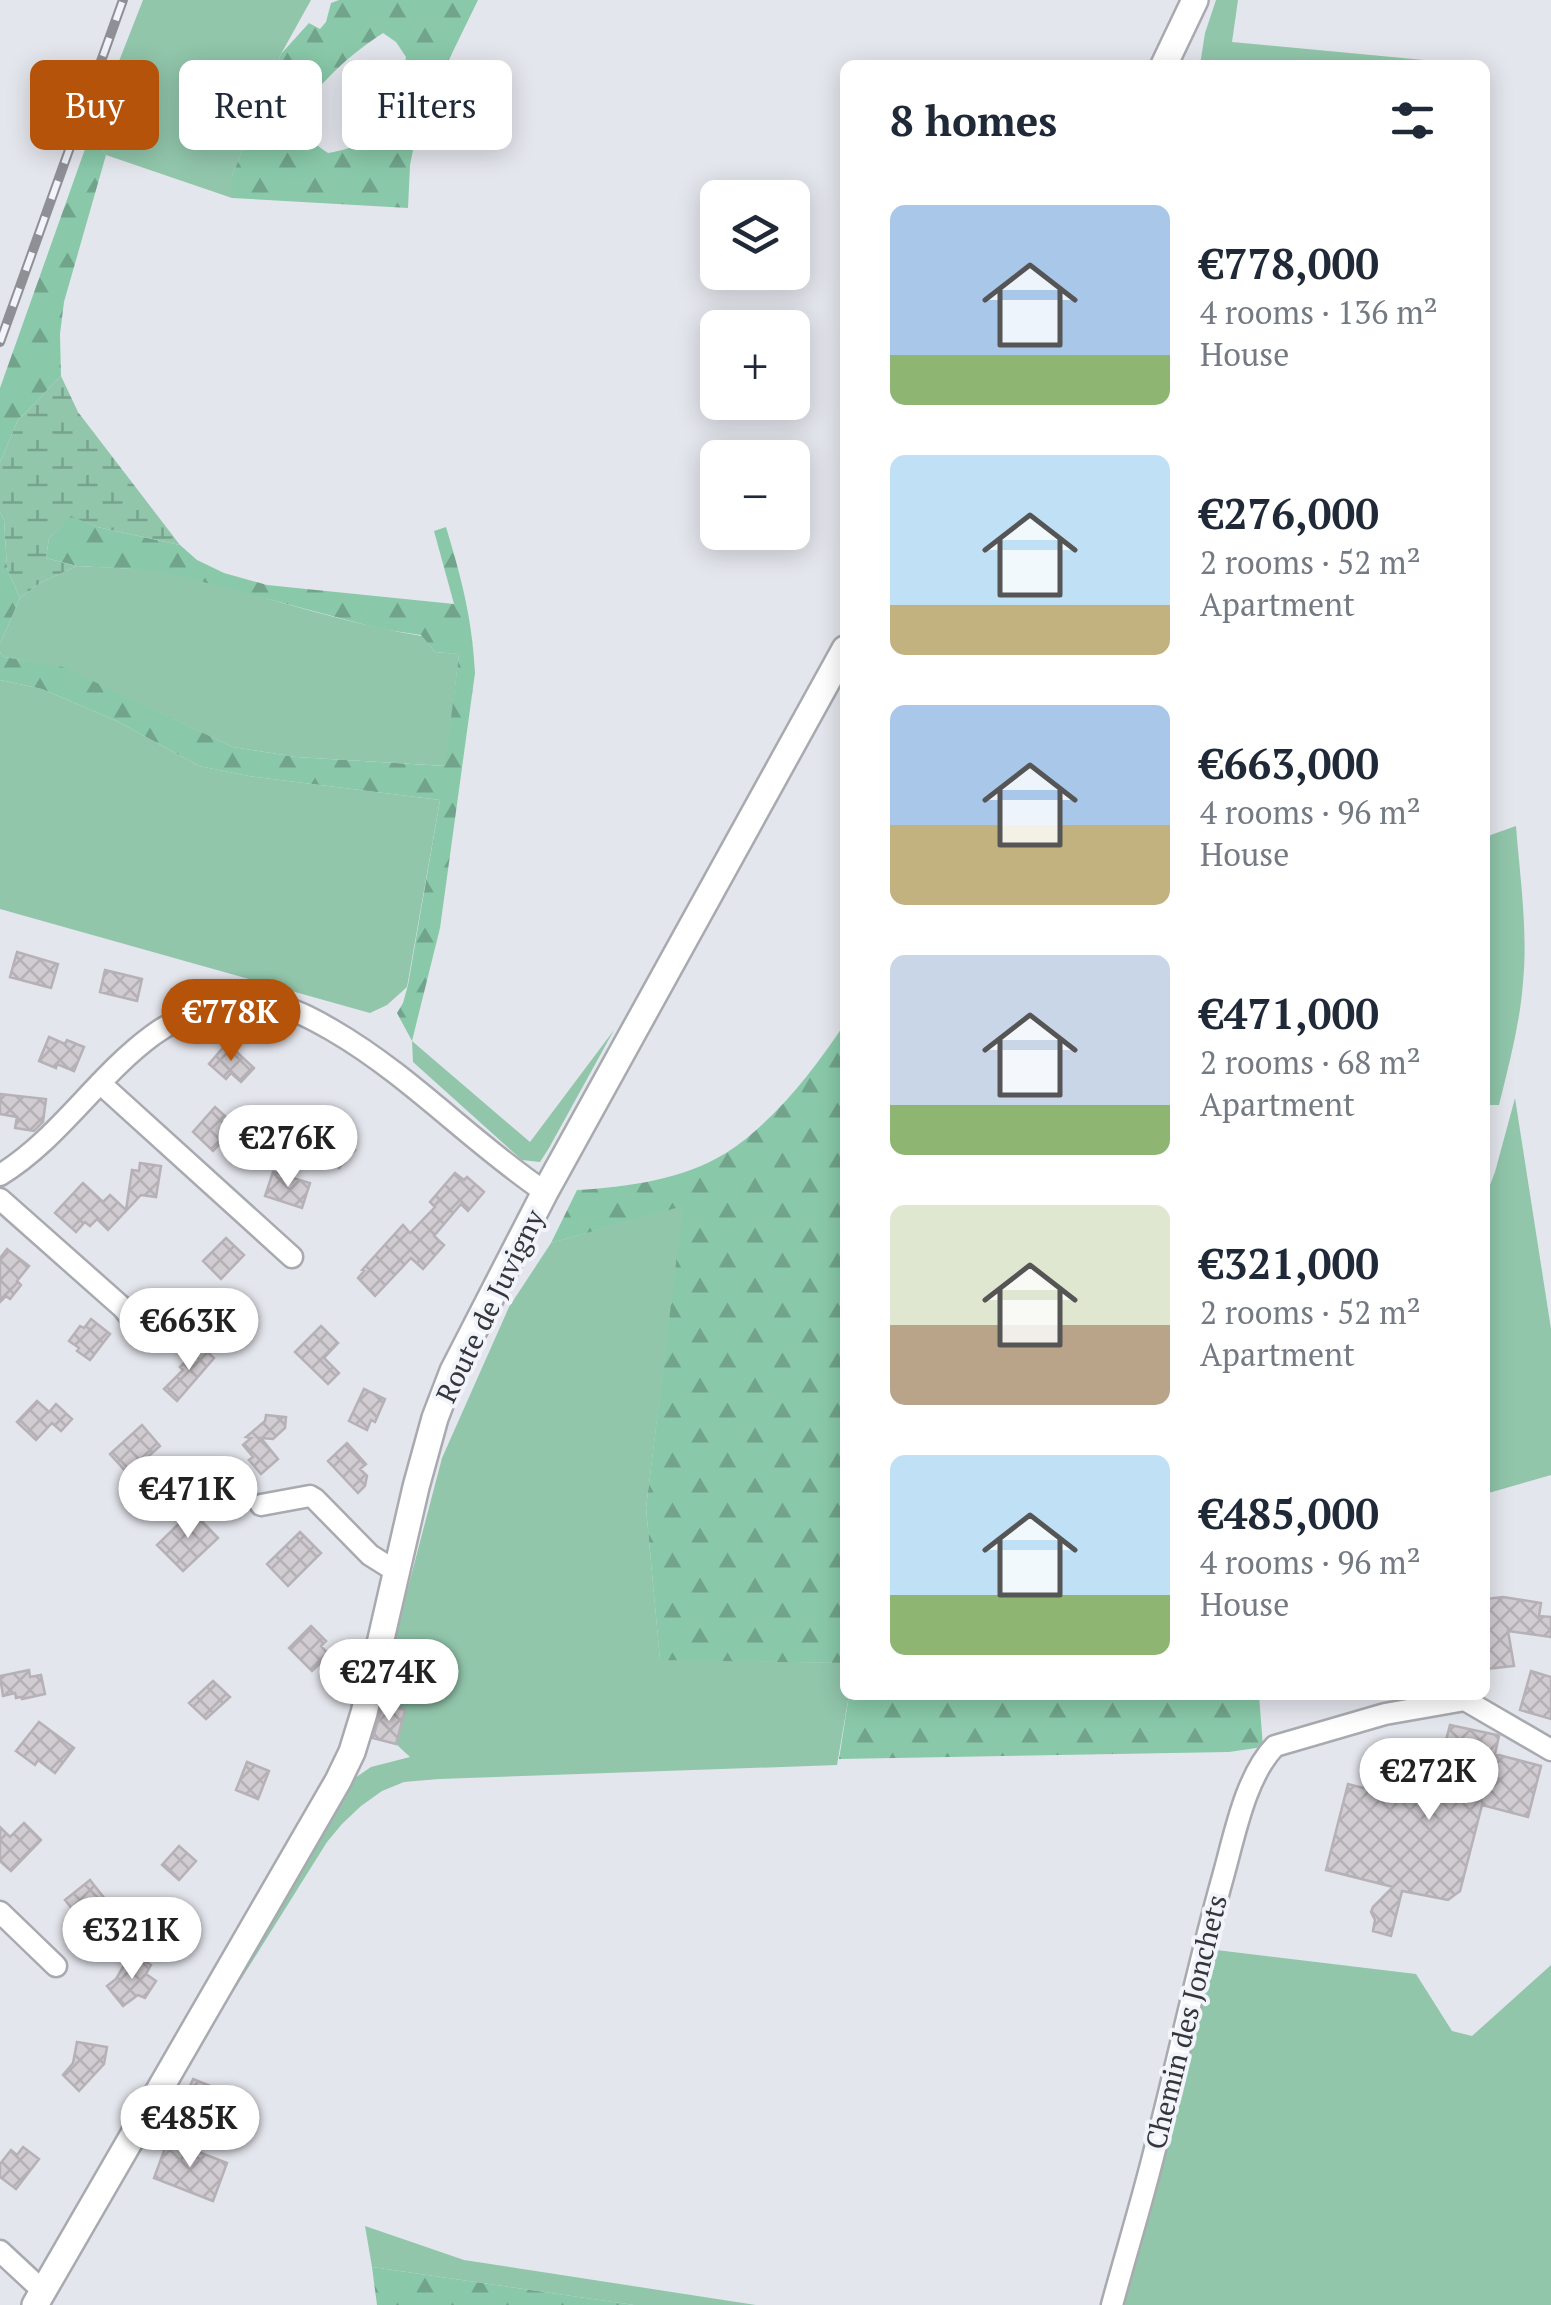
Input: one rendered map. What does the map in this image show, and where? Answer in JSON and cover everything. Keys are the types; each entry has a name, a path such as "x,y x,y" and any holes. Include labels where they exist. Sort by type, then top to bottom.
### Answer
{"street":[{"path":"1166,60 1194,0"},
{"name":"Route de Juvigny","path":"40,2298 338,1781 364,1713 416,1487 444,1395 470,1335 840,658"},
{"path":"0,1175 35,1148 149,1038 177,1021 208,1010 236,1004 267,1004 325,1026 373,1055 546,1192"},
{"path":"100,1082 292,1258"},
{"path":"0,1199 123,1308 137,1325"},
{"path":"261,1506 310,1496 370,1554 398,1572"},
{"name":"Chemin des Jonchets","path":"1112,2305 1229,1855 1251,1784 1265,1756 1274,1746 1385,1714 1464,1700 1551,1750"},
{"path":"0,1912 56,1966"},
{"path":"0,2252 40,2298"}],"green space":[{"path":"143,0 311,0 279,60 179,60 179,150 242,150 232,176 232,198 106,155 102,150 159,150 159,60 119,60"},
{"path":"339,0 478,0 449,60 405,60 396,42 383,33 342,60 322,85 322,60 279,60 309,23 320,29 331,3"},
{"path":"1216,0 1238,0 1232,42 1424,60 1201,60"},
{"path":"85,150 102,150 106,155 64,302 61,376 18,420 0,462 0,388"},
{"path":"242,150 413,150 408,208 232,198 232,176"},
{"path":"61,376 78,412 180,545 97,527 71,516 49,538 46,558 77,566 40,583 20,598 7,568 0,512 0,462 18,420"},
{"path":"0,512 7,568 20,598 0,644"},
{"path":"71,515 97,527 180,545 197,560 224,573 267,585 454,604 434,531 446,527 465,599 475,673 440,928 412,1041 397,1013 408,985 440,800 199,766 117,721 42,689 0,680 0,652 4,657 63,667 233,747 296,757 445,766 459,654 435,652 421,635 381,629 181,576 77,566 46,558 49,538"},
{"path":"77,566 183,576 422,636 435,652 459,654 446,766 296,757 233,747 63,668 4,657 0,644 20,598 40,583"},
{"path":"0,680 42,689 117,721 199,766 440,800 407,987 387,1005 370,1013 0,909"},
{"path":"1516,826 1524,924 1522,998 1499,1105 1490,1105 1490,835"},
{"path":"614,1030 540,1162 522,1160 413,1062 412,1041 530,1142"},
{"path":"840,1030 840,1663 660,1660 646,1508 683,1206 551,1243 577,1190 673,1176 726,1153 792,1094"},
{"path":"1515,1098 1551,1329 1551,1475 1490,1493 1490,1185"},
{"path":"684,1205 646,1508 660,1659 840,1663 840,1700 848,1700 837,1765 439,1779 404,1782 382,1791 361,1806 327,1842 208,2032 352,1780 371,1767 410,1757 396,1744 405,1711 378,1702 442,1458 509,1307 551,1243"},
{"path":"848,1700 1259,1700 1263,1747 1229,1752 839,1759"},
{"path":"1208,1949 1416,1974 1452,2031 1472,2036 1551,1965 1551,2305 1120,2305"},
{"path":"365,2226 464,2260 756,2305 634,2305 372,2267"},
{"path":"372,2267 634,2305 377,2305"}],"building":[{"path":"17,952 58,964 51,988 10,977"},
{"path":"105,970 142,979 137,1001 100,992"},
{"path":"49,1037 84,1047 74,1071 39,1061"},
{"path":"227,1043 254,1068 241,1082 231,1073 226,1079 209,1064"},
{"path":"0,1094 46,1099 43,1122 34,1131 15,1128 17,1117 0,1114"},
{"path":"215,1107 236,1126 213,1151 193,1132"},
{"path":"327,1126 355,1150 339,1168 311,1144"},
{"path":"140,1163 161,1166 156,1197 141,1195 108,1230 97,1219 90,1226 85,1222 76,1232 55,1213 83,1183 103,1202 110,1195 126,1210 132,1170 139,1171"},
{"path":"273,1172 310,1183 302,1208 265,1196"},
{"path":"455,1173 464,1180 467,1177 484,1192 468,1211 461,1204 434,1236 444,1245 423,1269 411,1258 375,1296 358,1278 362,1270 403,1225 410,1233 435,1207 430,1202"},
{"path":"226,1238 244,1255 221,1279 203,1261"},
{"path":"7,1249 29,1266 10,1299 6,1296 0,1302 0,1258"},
{"path":"91,1319 110,1334 90,1360 69,1341"},
{"path":"321,1326 338,1343 324,1358 339,1373 328,1384 295,1352"},
{"path":"201,1346 214,1358 177,1401 164,1389"},
{"path":"364,1389 385,1399 367,1430 349,1421"},
{"path":"37,1401 49,1412 56,1404 72,1419 61,1431 52,1423 36,1440 17,1422"},
{"path":"266,1415 286,1417 285,1428 273,1439 261,1438 278,1459 261,1474 243,1445"},
{"path":"142,1425 160,1446 128,1474 110,1454"},
{"path":"347,1443 366,1464 360,1469 367,1476 365,1486 358,1493 328,1461"},
{"path":"192,1511 218,1538 183,1571 157,1545"},
{"path":"300,1532 321,1553 288,1586 267,1564"},
{"path":"1490,1598 1541,1603 1539,1616 1551,1617 1551,1637 1508,1631 1514,1666 1490,1668"},
{"path":"311,1626 326,1641 321,1646 329,1655 312,1671 289,1648"},
{"path":"29,1670 30,1677 41,1675 45,1694 22,1699 16,1698 15,1693 3,1696 0,1676"},
{"path":"1531,1671 1551,1677 1551,1719 1520,1710"},
{"path":"213,1681 230,1697 206,1719 189,1703"},
{"path":"383,1704 405,1710 396,1744 373,1738"},
{"path":"39,1722 74,1748 55,1773 16,1751"},
{"path":"1450,1725 1497,1735 1495,1754 1541,1766 1528,1817 1482,1805 1460,1891 1448,1900 1402,1891 1391,1936 1373,1931 1373,1907 1393,1887 1326,1870 1348,1784 1429,1805"},
{"path":"247,1762 269,1771 258,1799 236,1790"},
{"path":"24,1823 41,1840 11,1871 0,1861 0,1827 10,1837"},
{"path":"179,1846 196,1861 179,1880 162,1865"},
{"path":"90,1880 120,1918 103,1932 95,1922 88,1928 65,1900"},
{"path":"138,1957 151,1965 146,1974 156,1981 145,1998 138,1995 123,2006 107,1986 126,1962 132,1966"},
{"path":"77,2042 107,2047 104,2064 79,2091 63,2075 73,2063"},
{"path":"193,2079 225,2092 214,2118 182,2105"},
{"path":"168,2140 227,2163 213,2201 154,2178"},
{"path":"23,2147 39,2159 16,2189 0,2177 0,2164 11,2150 17,2155"}],"railway":[{"path":"0,342 123,0"}]}
